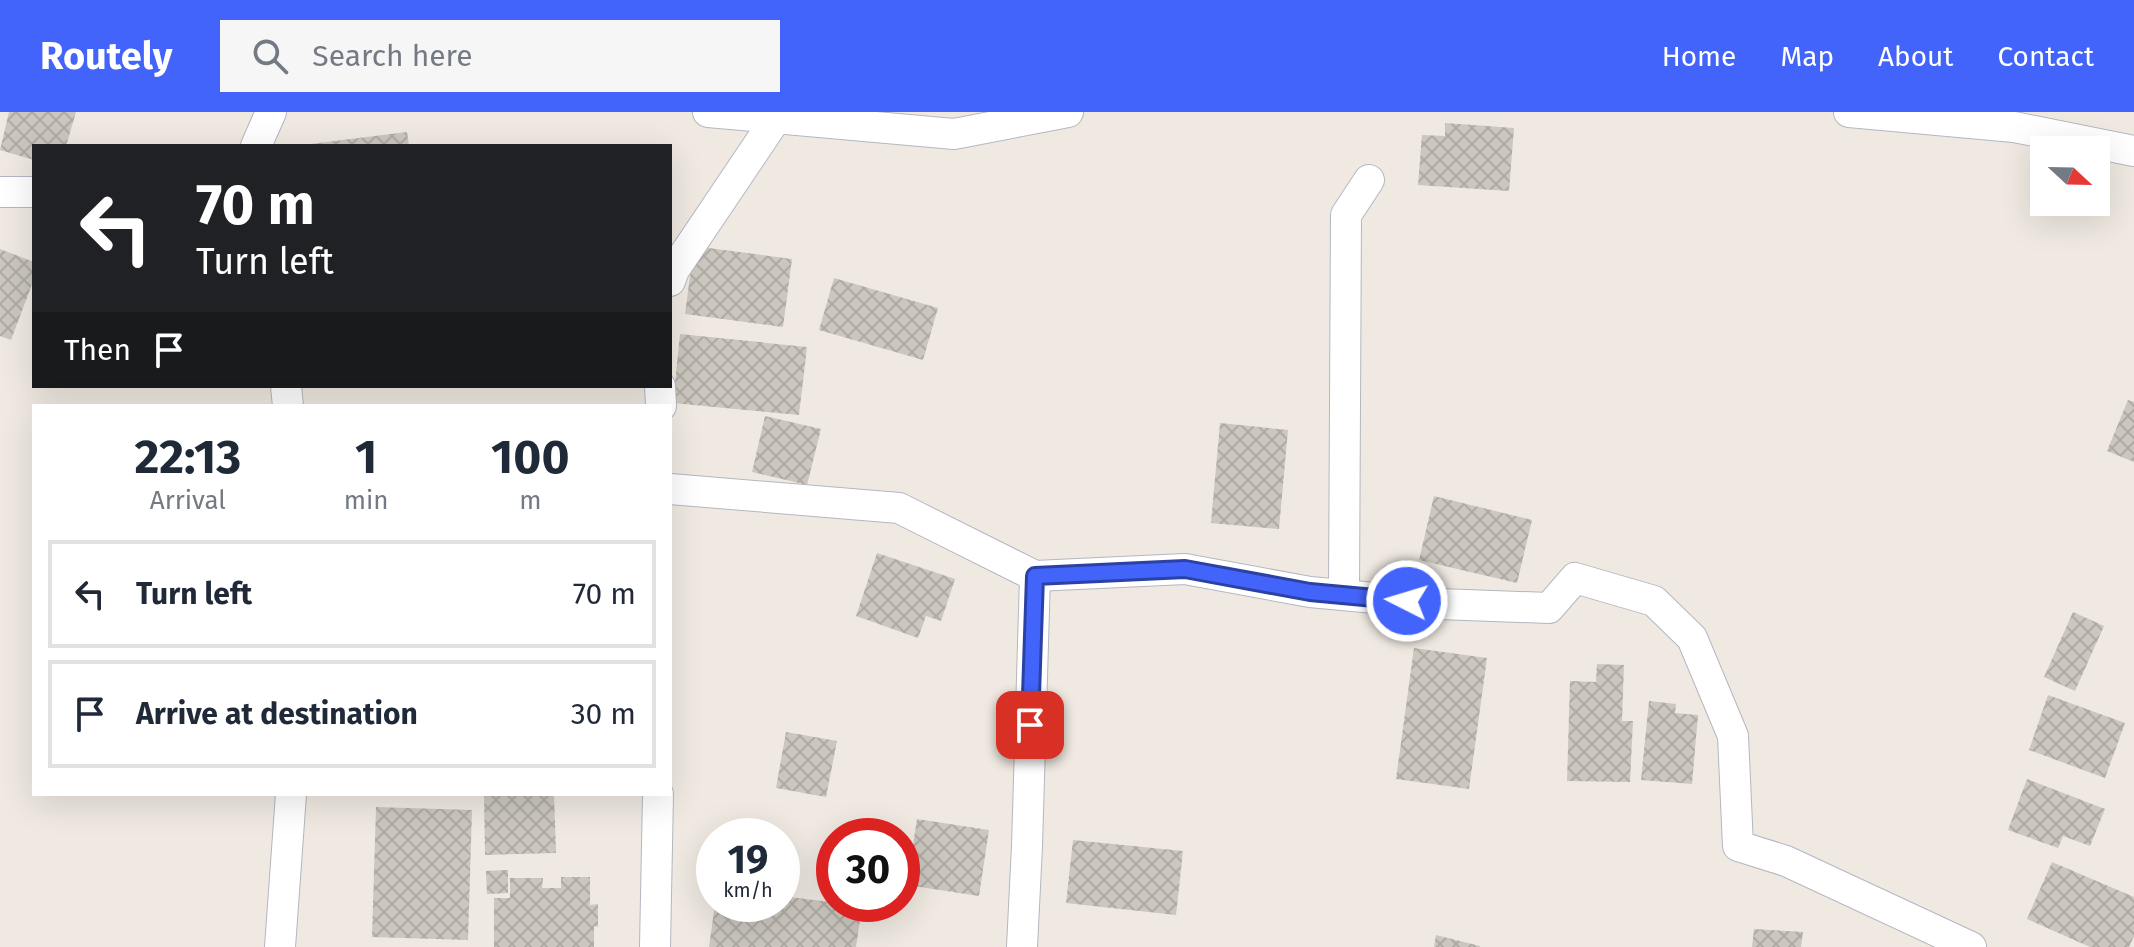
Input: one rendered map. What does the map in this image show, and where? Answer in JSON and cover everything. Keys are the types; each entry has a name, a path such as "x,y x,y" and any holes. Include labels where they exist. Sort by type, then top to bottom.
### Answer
{"street":[{"path":"257,144 271,112"},
{"path":"708,112 781,115 954,134 1068,112"},
{"path":"1849,112 2017,120 2134,151"},
{"path":"672,276 781,115"},
{"path":"1344,595 1346,215 1369,180"},
{"path":"0,192 32,192"},
{"path":"672,489 899,508 1035,576 1185,569 1310,592 1439,604 1549,608 1575,578 1654,601 1692,638 1733,736 1738,846 1786,861 1971,947"},
{"path":"1022,947 1035,576"},
{"path":"280,947 291,796"},
{"path":"655,947 658,796"}],"building":[{"path":"9,112 76,112 67,144 32,144 32,159 0,150"},
{"path":"1445,123 1514,128 1509,191 1418,185 1422,135 1445,136"},
{"path":"407,132 409,144 310,144"},
{"path":"694,246 792,259 783,327 685,314"},
{"path":"0,249 32,261 32,284 11,340 0,336"},
{"path":"834,278 938,308 923,360 819,330"},
{"path":"680,334 807,347 799,415 673,403"},
{"path":"2128,400 2134,402 2134,462 2107,451"},
{"path":"765,416 821,429 807,485 752,472"},
{"path":"1220,423 1288,430 1279,529 1211,523"},
{"path":"1434,496 1532,520 1517,583 1419,560"},
{"path":"877,553 955,579 941,621 926,616 918,638 856,616"},
{"path":"2073,612 2104,626 2075,691 2044,677"},
{"path":"1414,648 1487,658 1469,789 1396,779"},
{"path":"1597,664 1624,665 1622,721 1633,721 1630,782 1567,781 1570,681 1596,682"},
{"path":"2048,695 2125,723 2105,778 2029,750"},
{"path":"1649,701 1676,704 1675,713 1698,715 1692,784 1641,780"},
{"path":"786,732 837,741 826,797 776,788"},
{"path":"2027,779 2105,809 2090,846 2063,836 2058,848 2008,830"},
{"path":"484,796 554,796 556,853 485,855"},
{"path":"376,807 472,810 468,940 372,937"},
{"path":"920,819 989,830 979,896 920,887"},
{"path":"1073,840 1183,851 1176,915 1066,903"},
{"path":"2052,862 2134,897 2134,936 2129,947 2090,947 2027,919"},
{"path":"508,870 508,893 487,894 486,871"},
{"path":"561,877 590,877 590,905 598,904 594,947 494,947 494,898 510,898 510,878 543,878 542,888 561,888"},
{"path":"800,898 816,900 816,922 860,922 856,947 709,947 712,922 800,922"},
{"path":"1754,929 1803,932 1801,947 1752,947"},
{"path":"1436,935 1480,946 1480,947 1434,947"}],"route":[{"path":"1030,725 1035,576 1185,569 1310,592 1407,601"}]}
